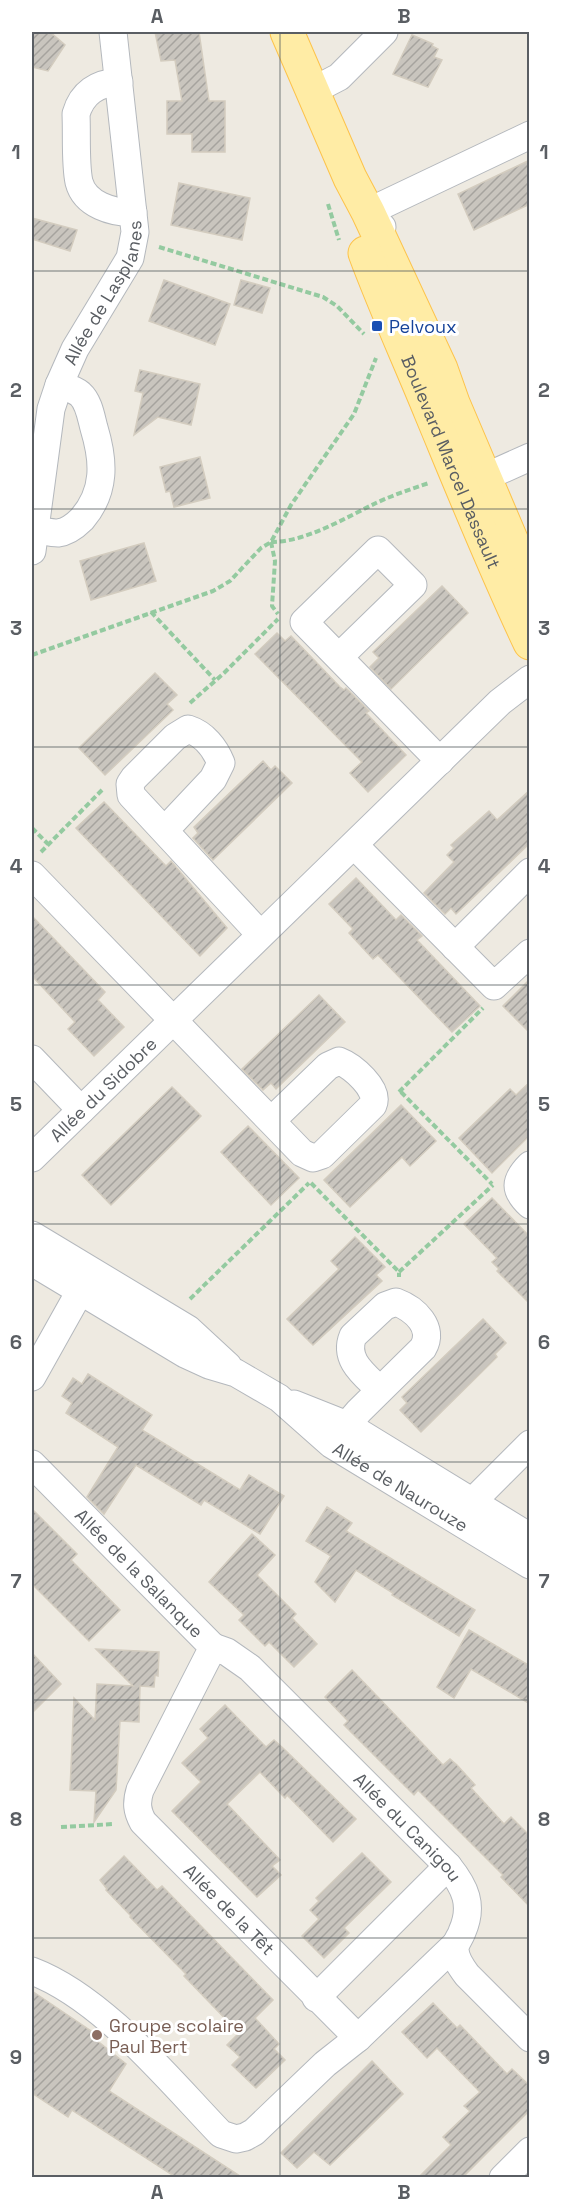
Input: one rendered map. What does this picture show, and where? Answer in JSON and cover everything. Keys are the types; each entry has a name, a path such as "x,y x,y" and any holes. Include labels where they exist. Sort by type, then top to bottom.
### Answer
{"main road":[{"name":"Boulevard Marcel Dassault","path":"287,32 350,178 441,369 459,478 530,584"},
{"name":"Boulevard Marcel Dassault","path":"350,178 364,250 390,321 459,478 488,553 530,643"}],"street":[{"name":"Allée de Lasplanes","path":"33,540 51,409 59,385 75,349 130,258 134,243 133,212 113,32"},
{"path":"312,91 339,77 384,32"},
{"path":"119,82 94,88 87,93 78,106 76,114 79,181 86,194 102,207 118,213 133,212"},
{"path":"368,212 530,135"},
{"path":"33,540 61,533 76,525 87,512 100,488 103,473 101,455 87,405 73,390 59,385"},
{"path":"459,478 492,474 530,457"},
{"path":"339,657 440,761"},
{"name":"Allée du Sidobre","path":"32,1158 500,702 530,679"},
{"path":"165,830 213,779 221,763 218,755 204,738 188,729 175,737 130,784 129,790 134,800 165,830 260,934"},
{"path":"354,845 494,986 530,953"},
{"path":"455,946 530,872"},
{"path":"32,874 173,1020 302,1153 311,1170 376,1099 370,1087 351,1068 339,1061 328,1066 271,1121"},
{"path":"32,1059 81,1110"},
{"path":"32,1235 86,1281"},
{"path":"32,1262 86,1281"},
{"path":"32,1377 86,1281"},
{"name":"Allée de Naurouze","path":"86,1281 188,1329 236,1372 279,1398 347,1425 464,1511 530,1565"},
{"path":"347,1425 423,1348 427,1341 427,1329 423,1322 411,1310 396,1302 385,1306 353,1336 351,1342 351,1358 380,1390"},
{"name":"Allée de Naurouze","path":"279,1398 331,1444 464,1511 530,1537"},
{"path":"464,1511 530,1444"},
{"name":"Allée de la Salanque","path":"32,1464 213,1647 140,1790 137,1800 138,1811 143,1822"},
{"name":"Allée du Canigou","path":"213,1647 227,1652 250,1668 448,1866 460,1881 468,1902 466,1921 454,1946"},
{"name":"Allée de la Têt","path":"143,1822 358,2038"},
{"path":"316,1998 448,1866"},
{"path":"32,1971 93,2007 117,2026 221,2134 228,2138 240,2139 258,2129 454,1946 459,1964 467,1975 530,2038"},
{"path":"503,2178 530,2151"}],"path":[{"path":"134,243 164,248 322,297 337,306 367,336"},
{"path":"32,655 213,591 230,581 261,548 271,542 291,505 354,414 376,359 377,350"},
{"path":"271,542 282,542 334,525 379,502 459,478"},
{"path":"188,729 186,707 280,617 272,606 275,561 271,542"},
{"path":"151,612 215,680"},
{"path":"53,839 103,789"},
{"path":"32,828 48,844"},
{"path":"376,1099 401,1092 486,1005 494,986"},
{"path":"399,1272 517,1185 401,1092"},
{"path":"184,1304 311,1170 399,1272 396,1302"},
{"path":"61,1827 143,1822"}],"building":[{"path":"32,32 50,32 65,45 48,71 32,67"},
{"path":"155,32 199,32 209,101 225,101 225,152 192,152 192,134 167,134 167,101 182,101 175,60 161,61"},
{"path":"412,35 433,44 432,46 438,49 434,57 442,60 428,87 393,74"},
{"path":"530,160 530,204 474,230 458,194"},
{"path":"179,183 250,198 242,240 171,225"},
{"path":"32,218 77,230 70,251 32,239"},
{"path":"164,280 230,304 215,345 149,321"},
{"path":"241,280 270,288 262,313 234,305"},
{"path":"140,370 200,384 191,425 158,417 134,435 143,393 135,391"},
{"path":"200,457 210,498 174,507 170,491 166,492 160,467"},
{"path":"144,543 156,581 91,600 80,561"},
{"path":"442,586 468,613 391,689 370,667 379,658 373,652"},
{"path":"277,633 285,641 291,636 340,687 344,690 346,688 406,755 368,792 350,773 362,762 255,654"},
{"path":"155,673 177,695 167,704 173,710 105,775 79,748"},
{"path":"263,761 271,770 275,766 292,783 213,860 193,838 198,833 194,827"},
{"path":"530,790 530,843 456,914 451,908 445,914 424,893 454,862 447,855 454,848 451,845 489,811 497,820"},
{"path":"104,802 166,866 171,861 227,928 200,956 76,828"},
{"path":"356,878 396,920 401,915 422,936 417,940 480,1006 452,1032 378,955 373,959 349,933 353,929 329,904"},
{"path":"32,916 105,992 98,1000 124,1027 94,1056 68,1029 75,1022 32,976"},
{"path":"530,979 530,1033 503,1006"},
{"path":"319,995 345,1022 276,1089 271,1083 263,1090 242,1069"},
{"path":"530,1082 530,1135 492,1173 459,1138 510,1089 516,1095"},
{"path":"172,1087 201,1116 111,1205 82,1175"},
{"path":"401,1105 436,1141 410,1166 402,1157 350,1207 324,1180"},
{"path":"248,1126 299,1178 271,1205 221,1152"},
{"path":"492,1198 530,1237 530,1304 497,1271 499,1269 492,1262 497,1258 464,1224"},
{"path":"355,1237 385,1267 376,1275 382,1281 313,1345 287,1319 339,1269 331,1261"},
{"path":"483,1319 506,1343 495,1354 497,1357 421,1432 400,1410 407,1403 402,1397"},
{"path":"88,1374 152,1415 142,1430 240,1490 249,1475 284,1496 260,1534 204,1500 201,1505 136,1465 104,1514 87,1497 118,1447 66,1413 72,1403 62,1396 73,1378 82,1384"},
{"path":"327,1507 352,1523 346,1531 475,1610 459,1636 356,1570 335,1602 315,1582 331,1556 306,1541"},
{"path":"32,1509 77,1554 71,1560 120,1610 89,1641 32,1584"},
{"path":"252,1534 275,1555 257,1575 296,1614 292,1618 317,1644 294,1667 269,1642 265,1646 239,1620 244,1615 209,1582"},
{"path":"469,1630 530,1666 530,1704 471,1669 454,1698 437,1687"},
{"path":"96,1649 159,1652 158,1676 155,1675 154,1687 140,1686 139,1722 120,1721 116,1790 94,1822 96,1791 70,1790 74,1698 95,1720 97,1684 133,1686"},
{"path":"32,1653 61,1684 32,1713"},
{"path":"352,1670 443,1765 450,1759 457,1765 475,1785 471,1788 504,1824 511,1817 530,1836 530,1907 501,1877 503,1875 418,1790 414,1795 344,1725 348,1721 325,1697"},
{"path":"225,1705 266,1747 274,1740 356,1819 333,1842 287,1795 285,1798 260,1772 227,1804 280,1860 272,1866 281,1875 257,1897 172,1811 201,1782 182,1763 208,1738 200,1729"},
{"path":"362,1853 391,1882 344,1928 349,1933 324,1958 302,1936 319,1919 310,1910 319,1901 316,1898"},
{"path":"124,1856 157,1890 162,1886 273,2000 255,2018 279,2044 274,2049 285,2060 256,2088 232,2065 240,2057 227,2045 239,2033 130,1917 100,1880"},
{"path":"32,1991 97,2035 95,2039 126,2064 109,2091 243,2178 177,2178 72,2110 68,2117 32,2093"},
{"path":"433,2003 457,2028 460,2025 507,2074 512,2069 530,2086 530,2110 462,2178 418,2178 451,2145 443,2137 470,2111 464,2106 480,2092 437,2048 427,2058 402,2032"},
{"path":"372,2061 403,2094 330,2165 314,2152 297,2168 281,2153"}],"place":[{"name":"Pelvoux","path":"377,326"},
{"name":"Groupe scolaire Paul Bert","path":"97,2035"}]}
